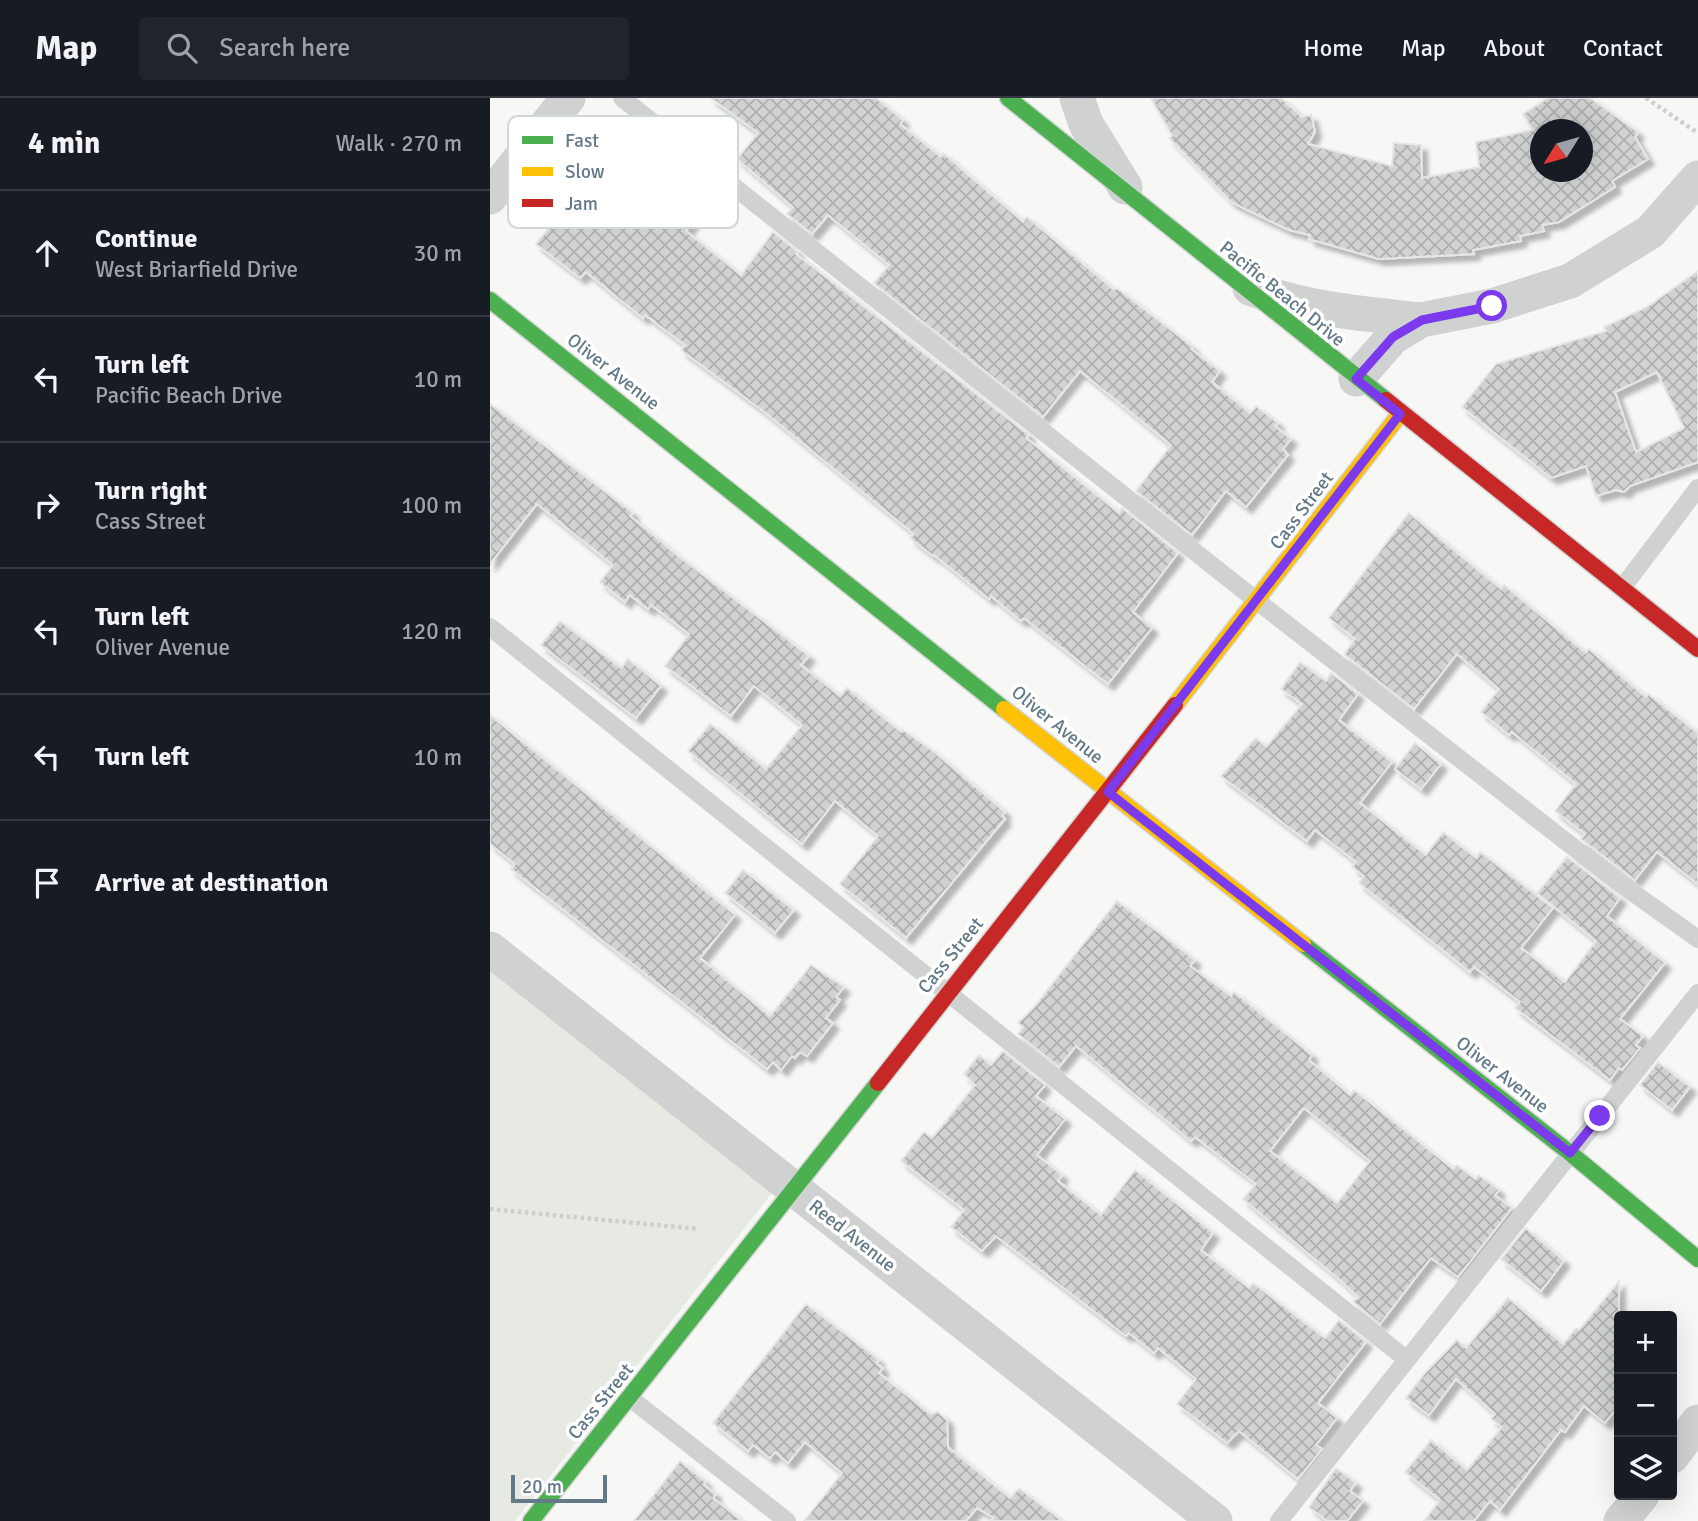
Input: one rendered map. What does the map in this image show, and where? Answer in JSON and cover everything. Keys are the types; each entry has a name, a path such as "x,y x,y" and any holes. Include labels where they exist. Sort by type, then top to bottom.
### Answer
{"street":[{"path":"554,116 568,98"},
{"name":"Pacific Beach Drive","path":"1008,98 1356,379 1698,649"},
{"path":"1077,98 1086,124 1133,199"},
{"path":"490,197 508,174"},
{"path":"1235,282 1282,300 1335,311 1422,320 1492,306 1570,281 1650,232 1698,178"},
{"name":"Oliver Avenue","path":"490,300 1108,792 1570,1153 1698,1259"},
{"path":"1356,379 1393,337 1422,320"},
{"name":"Cass Street","path":"531,1521 630,1398 792,1187 1108,792 1400,414"},
{"name":"Reed Avenue","path":"490,949 1215,1521"},
{"path":"1677,1449 1698,1422"},
{"path":"1622,1521 1638,1500"}],"lane":[{"path":"622,98 645,116"},
{"path":"738,190 1257,601 1618,882 1698,939"},
{"path":"1622,588 1698,488"},
{"path":"490,626 1406,1359"},
{"path":"1279,1521 1698,993"},
{"path":"630,1398 787,1521"}],"path":[{"path":"1646,98 1698,133"},
{"path":"490,1209 699,1229"}],"shaded area":[{"path":"490,963 772,1193 515,1521 490,1521"}],"building":[{"path":"711,98 876,98 903,120 900,124 941,157 943,153 1023,222 1027,217 1113,289 1118,289 1193,347 1191,349 1220,371 1212,382 1250,413 1256,406 1278,423 1275,426 1291,439 1283,449 1288,455 1246,507 1226,491 1192,535 1136,491 1171,445 1080,371 1043,417 874,283 889,265 828,215 812,234 787,214 793,207 738,160 758,133"},
{"path":"1151,98 1281,98 1302,117 1311,115 1315,132 1308,144 1392,166 1394,143 1421,145 1422,178 1479,167 1476,142 1530,131 1530,182 1593,182 1593,119 1530,119 1530,125 1523,114 1548,98 1590,98 1638,132 1635,137 1648,159 1612,181 1615,187 1559,222 1542,225 1544,231 1520,236 1521,241 1473,250 1474,254 1379,259 1309,239 1310,235 1289,230 1231,202 1169,138 1172,136"},
{"path":"549,228 688,228 686,231 741,275 773,232 798,252 796,254 1029,435 1026,438 1119,513 1122,508 1178,553 1133,612 1152,628 1108,684 1024,618 1021,621 991,596 989,599 910,538 914,534 762,410 681,350 685,345 645,315 643,318 586,272 580,278 536,244"},
{"path":"1698,271 1698,462 1630,486 1624,492 1616,490 1596,496 1586,466 1551,478 1462,407 1496,364 1606,331 1604,327 1647,307","holes":["1657,372 1684,428 1636,452 1615,392"]},
{"path":"490,404 633,513 630,516 677,555 809,656 801,665 840,696 847,688 901,732 903,730 933,751 1005,812 1002,816 1005,819 906,938 840,884 878,836 835,801 802,844 688,751 710,724 766,769 802,725 754,686 731,716 665,666 689,634 651,605 648,609 630,595 625,602 600,582 613,565 537,504 490,564"},
{"path":"1409,513 1501,589 1504,585 1586,653 1589,649 1646,697 1648,694 1698,733 1698,884 1657,852 1635,880 1581,839 1585,834 1555,811 1576,784 1512,732 1509,735 1481,712 1499,689 1457,654 1414,709 1344,654 1355,639 1329,618"},
{"path":"560,621 621,668 628,659 661,686 636,718 541,645"},
{"path":"1300,662 1326,681 1331,673 1358,694 1339,720 1392,762 1360,803 1426,855 1443,832 1476,858 1480,852 1553,908 1521,948 1565,982 1596,941 1537,893 1567,857 1620,898 1607,916 1665,963 1620,1019 1643,1036 1636,1045 1640,1048 1610,1080 1515,1008 1520,1002 1474,967 1470,972 1359,883 1364,876 1352,867 1356,862 1315,830 1307,841 1221,776 1256,738 1266,747 1302,704 1281,689"},
{"path":"490,715 735,915 700,958 770,1016 811,965 844,987 836,997 840,1000 826,1018 833,1023 807,1056 800,1052 795,1058 792,1056 781,1070 773,1062 767,1069 511,869 515,864 490,844"},
{"path":"1415,743 1441,764 1421,789 1395,769"},
{"path":"743,870 794,910 775,933 725,893"},
{"path":"1117,901 1195,960 1190,966 1231,996 1234,992 1312,1055 1309,1060 1350,1095 1354,1090 1453,1169 1457,1165 1475,1179 1479,1175 1499,1190 1495,1195 1512,1208 1458,1277 1431,1258 1380,1324 1353,1302 1358,1297 1340,1280 1243,1199 1256,1184 1195,1137 1191,1141 1076,1046 1059,1067 1018,1034 1023,1027 1018,1023 1034,1007","holes":["1304,1108 1370,1161 1337,1203 1270,1151"]},
{"path":"1003,1051 1045,1085 1036,1096 1065,1119 1037,1155 1062,1175 1058,1181 1101,1215 1135,1170 1213,1233 1201,1250 1249,1288 1253,1283 1325,1338 1339,1320 1366,1342 1318,1403 1337,1418 1316,1445 1322,1449 1298,1479 1239,1431 1227,1443 1177,1404 1196,1379 1158,1348 1154,1353 1129,1333 1126,1336 996,1236 982,1251 951,1227 964,1210 901,1161 924,1132 932,1138 975,1085 964,1074 979,1055 991,1065"},
{"path":"1658,1062 1690,1087 1672,1110 1640,1085"},
{"path":"1526,1228 1564,1261 1541,1291 1501,1259"},
{"path":"1619,1281 1619,1311 1614,1311 1614,1411 1605,1423 1584,1406 1565,1432 1561,1430 1500,1510 1490,1501 1474,1521 1424,1521 1440,1500 1405,1472 1431,1440 1467,1470 1502,1427 1491,1419 1495,1414 1456,1379 1429,1415 1406,1398 1425,1373 1457,1340 1466,1348 1508,1298 1563,1344 1576,1328 1579,1330"},
{"path":"806,1304 879,1360 876,1363 883,1368 879,1373 930,1414 938,1412 947,1420 948,1447 1010,1498 1019,1488 1062,1521 991,1521 994,1518 977,1508 966,1521 804,1521 842,1473 805,1442 788,1463 775,1452 770,1458 753,1445 748,1451 713,1423"},
{"path":"680,1461 706,1482 704,1485 716,1494 713,1498 742,1521 634,1521"},
{"path":"1336,1468 1356,1483 1350,1491 1363,1501 1347,1521 1327,1521 1309,1507"}],"traffic: fast":[{"path":"1008,98 1386,400"},
{"path":"490,300 1004,709"},
{"path":"1303,944 1570,1153 1698,1259"},
{"path":"531,1521 878,1083"}],"traffic: slow":[{"path":"1175,705 1400,414"},
{"path":"1004,709 1303,944"}],"traffic: jam":[{"path":"1386,400 1698,649"},
{"path":"878,1083 1175,705"}],"route":[{"path":"1492,306 1422,320 1393,337 1356,379 1400,414 1108,792 1570,1153 1600,1116"}]}
